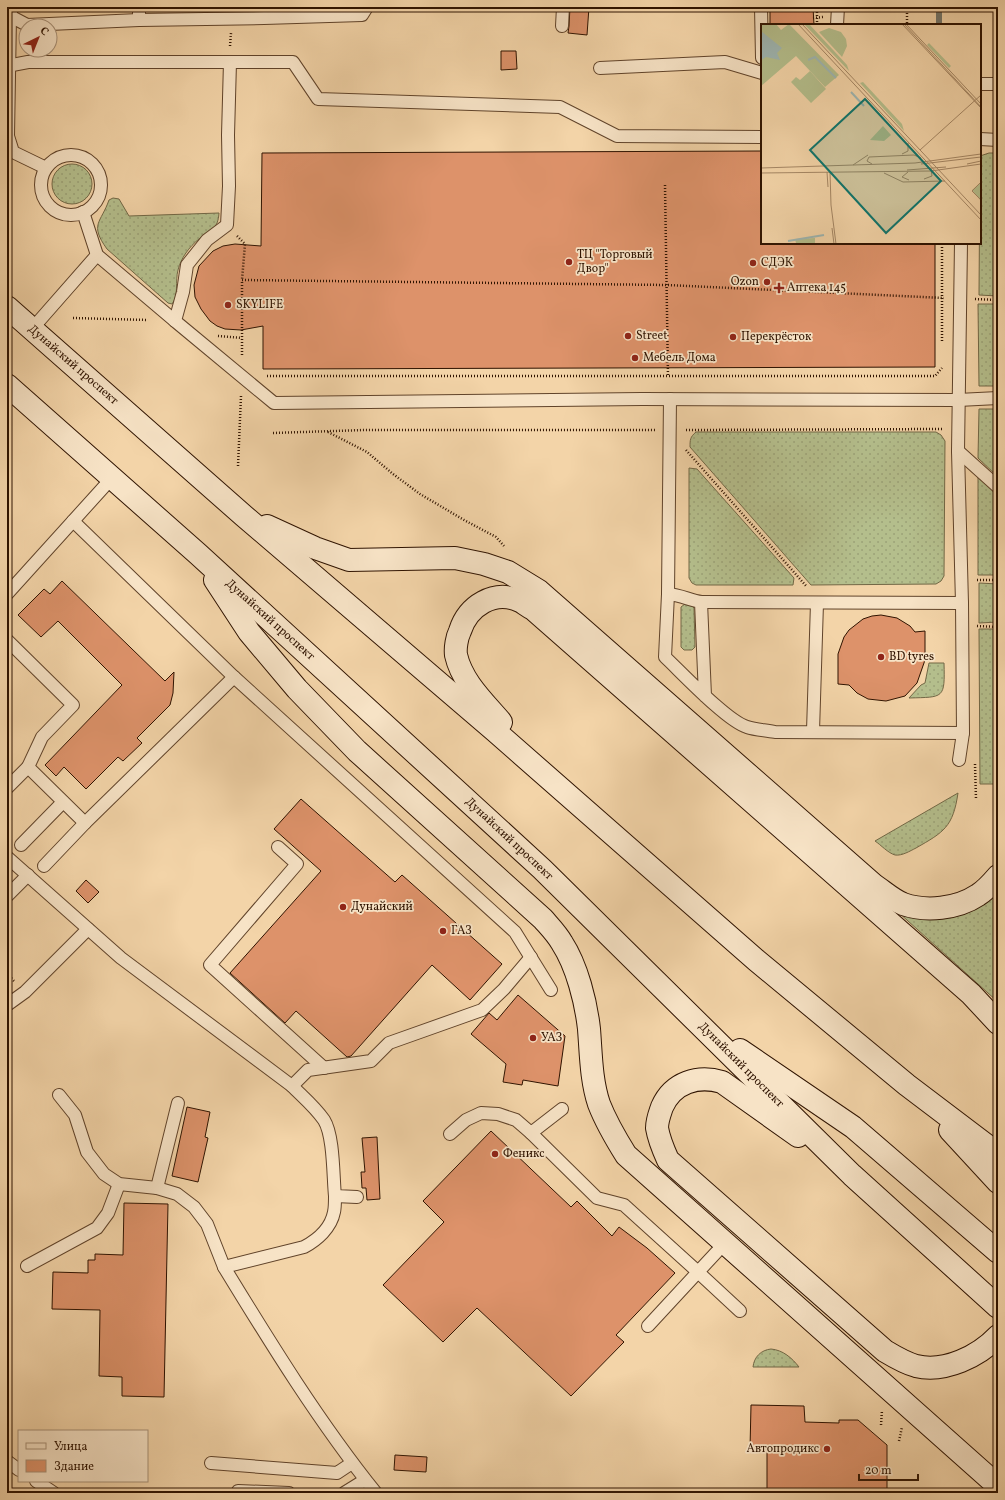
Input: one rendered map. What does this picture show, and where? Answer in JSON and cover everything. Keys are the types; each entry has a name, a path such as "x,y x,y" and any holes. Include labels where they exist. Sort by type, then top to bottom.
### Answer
{"main road":[{"name":"Дунайский проспект","path":"7,307 244,516 489,726 756,960 907,1085 998,1154"},
{"name":"Дунайский проспект","path":"7,385 17,400 112,479 198,554 542,869 852,1175 998,1307"},
{"path":"244,516 315,548 349,560 454,558 484,564 508,572 539,592 874,885 901,903 916,908 931,909 962,903 977,896 998,876"},
{"path":"198,554 249,632 297,689 357,751 543,919 562,943 584,996 589,1029 592,1074 599,1103 610,1129 626,1155 998,1486"},
{"path":"551,781 466,680 456,654 458,636 462,622 475,606 489,599 503,597 519,601 532,609 971,994 998,1023"},
{"path":"694,1019 853,1126 998,1252"},
{"path":"852,1175 722,1082 703,1079 693,1080 681,1084 671,1093 659,1114 657,1126 660,1143 668,1160 885,1351 901,1360 917,1366 937,1366 958,1362 972,1356 986,1347 998,1336"},
{"path":"907,1085 998,1182"}],"lane":[{"path":"139,7 139,20"},
{"path":"11,12 27,25 264,13 362,15 367,7"},
{"path":"562,26 563,7"},
{"path":"761,7 761,24"},
{"path":"837,24 838,7"},
{"path":"11,12 8,66 8,136 13,152 46,168"},
{"path":"8,66 28,62 293,62 318,99 560,107 617,136 761,137"},
{"path":"175,321 184,292 187,265 207,240 227,225 229,186 228,135 230,62"},
{"path":"600,68 725,62 761,73"},
{"path":"981,84 998,84"},
{"path":"981,139 998,140"},
{"path":"66,154 79,155 90,161 98,171 101,183 100,195 93,206 83,212 71,215 53,209 47,203 42,194 42,176 46,168 54,159 66,154"},
{"path":"83,212 97,255 274,403 670,399 958,400 998,398"},
{"path":"959,760 963,733 962,603 958,451 961,244"},
{"path":"32,329 97,255"},
{"path":"670,399 668,594 665,656 705,696 732,719 747,727 775,732 963,733"},
{"path":"958,451 998,487"},
{"path":"7,594 112,479"},
{"path":"73,521 234,677 516,932 551,990"},
{"path":"668,594 678,595 687,599 702,602 962,603"},
{"path":"702,602 705,696"},
{"path":"814,732 817,603"},
{"path":"7,640 73,705 42,737 28,767 7,788"},
{"path":"44,866 85,823 234,677"},
{"path":"28,767 85,823"},
{"path":"21,845 63,802"},
{"path":"278,847 297,864 210,965 324,1068"},
{"path":"7,856 120,958 292,1086 324,1121 330,1140 335,1196 334,1212 328,1226 314,1241 304,1247 224,1267"},
{"path":"7,896 28,875"},
{"path":"7,1005 25,992 88,929"},
{"path":"292,1086 308,1070 371,1061 389,1043 482,1010 504,989 531,957"},
{"path":"59,1095 75,1115 87,1152 104,1174 119,1184 157,1188 177,1194 194,1207 207,1224 224,1267 276,1351 320,1419 376,1493"},
{"path":"157,1188 178,1103"},
{"path":"531,1133 562,1109"},
{"path":"450,1134 466,1120 481,1113 498,1114 516,1120 597,1198 624,1205 740,1311"},
{"path":"27,1266 97,1228 108,1213 119,1184"},
{"path":"335,1196 358,1197"},
{"path":"648,1326 725,1243"},
{"path":"7,1461 18,1469"},
{"path":"211,1463 337,1473 352,1463"},
{"path":"344,1493 365,1480"},
{"path":"38,1482 54,1493"},
{"path":"238,1491 290,1493"}],"path":[{"path":"817,7 817,24"},
{"path":"907,7 907,24"},
{"path":"230,49 231,36"},
{"path":"665,185 668,285 668,377"},
{"path":"242,356 242,280 245,244"},
{"path":"942,244 942,345"},
{"path":"242,280 668,285 935,297"},
{"path":"73,318 154,320"},
{"path":"264,376 935,376 942,368 942,361"},
{"path":"238,466 241,392"},
{"path":"684,436 685,430 958,428"},
{"path":"273,433 670,430"},
{"path":"328,432 367,452 392,474 420,494 496,537 504,546"},
{"path":"684,456 684,448 809,589 802,590"},
{"path":"881,1425 883,1408"},
{"path":"899,1441 902,1425"}],"green space":[{"path":"989,153 998,153 998,296 979,295 979,244 981,244 981,156"},
{"path":"76,164 83,167 89,173 92,184 91,192 83,201 76,204 68,204 61,201 53,192 52,180 55,173 64,165"},
{"path":"113,198 119,199 129,216 219,213 217,223 213,229 192,246 181,261 177,274 176,293 172,304 168,303 107,249 102,241 99,234 98,224 109,200"},
{"path":"978,304 998,304 998,386 979,386"},
{"path":"979,409 998,409 998,477 978,458"},
{"path":"696,432 936,432 941,435 945,441 944,576 941,581 936,584 811,585 690,447 691,439"},
{"path":"689,468 697,469 794,578 793,585 696,585 692,583 689,578"},
{"path":"978,476 998,494 998,575 978,575"},
{"path":"979,583 998,584 998,622 979,623"},
{"path":"685,604 694,608 695,647 692,650 684,650 681,647 681,607"},
{"path":"979,629 998,629 998,784 980,784"},
{"path":"929,663 944,663 943,690 936,696 909,698 921,685 925,683"},
{"path":"958,793 953,814 946,827 940,833 909,852 895,855 890,853 875,841"},
{"path":"998,890 998,1002 888,903"},
{"path":"771,1349 787,1355 799,1367 753,1367 755,1360 759,1355 764,1351"}],"building":[{"path":"570,7 589,7 587,35 568,33"},
{"path":"770,7 813,7 814,24 770,24"},
{"path":"501,51 516,51 517,69 501,70"},
{"name":"ТЦ \"Торговый Двор\"","path":"761,151 761,244 935,244 935,367 263,369 263,326 241,330 225,329 217,326 210,321 201,309 195,297 194,285 199,266 213,251 223,246 235,244 261,246 262,153"},
{"path":"62,581 165,681 174,672 173,693 170,705 137,738 142,743 123,761 118,757 86,789 64,767 56,776 45,765 122,685 58,621 41,637 18,615 44,589 50,594"},
{"name":"BD tyres","path":"881,615 897,618 910,626 915,632 925,631 925,660 917,683 905,696 886,701 868,699 857,693 849,685 838,684 838,654 844,637 849,630 863,619"},
{"path":"301,799 395,882 402,875 502,964 470,1000 432,965 351,1056 347,1057 296,1011 285,1023 230,973 321,871 274,829"},
{"path":"86,880 99,892 88,903 76,891"},
{"path":"518,995 565,1036 558,1086 523,1080 522,1085 503,1082 506,1064 471,1034 489,1013 497,1020"},
{"path":"187,1107 210,1112 205,1137 208,1138 198,1182 172,1176"},
{"path":"491,1131 571,1207 577,1201 612,1236 619,1227 647,1248 675,1273 616,1335 624,1342 571,1396 477,1308 443,1342 383,1285 444,1222 423,1201"},
{"path":"377,1137 380,1199 367,1200 366,1188 362,1188 361,1172 365,1172 362,1138"},
{"path":"124,1203 168,1204 164,1397 122,1396 122,1377 99,1376 100,1310 52,1309 53,1272 88,1273 88,1260 95,1260 95,1254 123,1255"},
{"name":"Автопродикс","path":"751,1405 804,1406 805,1422 839,1423 839,1420 858,1420 887,1445 887,1493 767,1493 767,1449 750,1449"},
{"path":"395,1455 427,1457 426,1472 394,1470"}],"waterway":[{"path":"939,7 939,24"}],"place":[{"name":"ТЦ \"Торговый Двор\"","path":"569,262"},
{"name":"СДЭК","path":"753,263"},
{"name":"Ozon","path":"767,282"},
{"name":"Аптека 145","path":"779,288"},
{"name":"SKYLIFE","path":"228,305"},
{"name":"Street","path":"628,336"},
{"name":"Перекрёсток","path":"733,337"},
{"name":"Мебель Дома","path":"635,358"},
{"name":"BD tyres","path":"881,657"},
{"name":"Дунайский","path":"343,907"},
{"name":"ГАЗ","path":"443,931"},
{"name":"УАЗ","path":"533,1038"},
{"name":"Феникс","path":"495,1154"},
{"name":"Автопродикс","path":"827,1449"}]}
